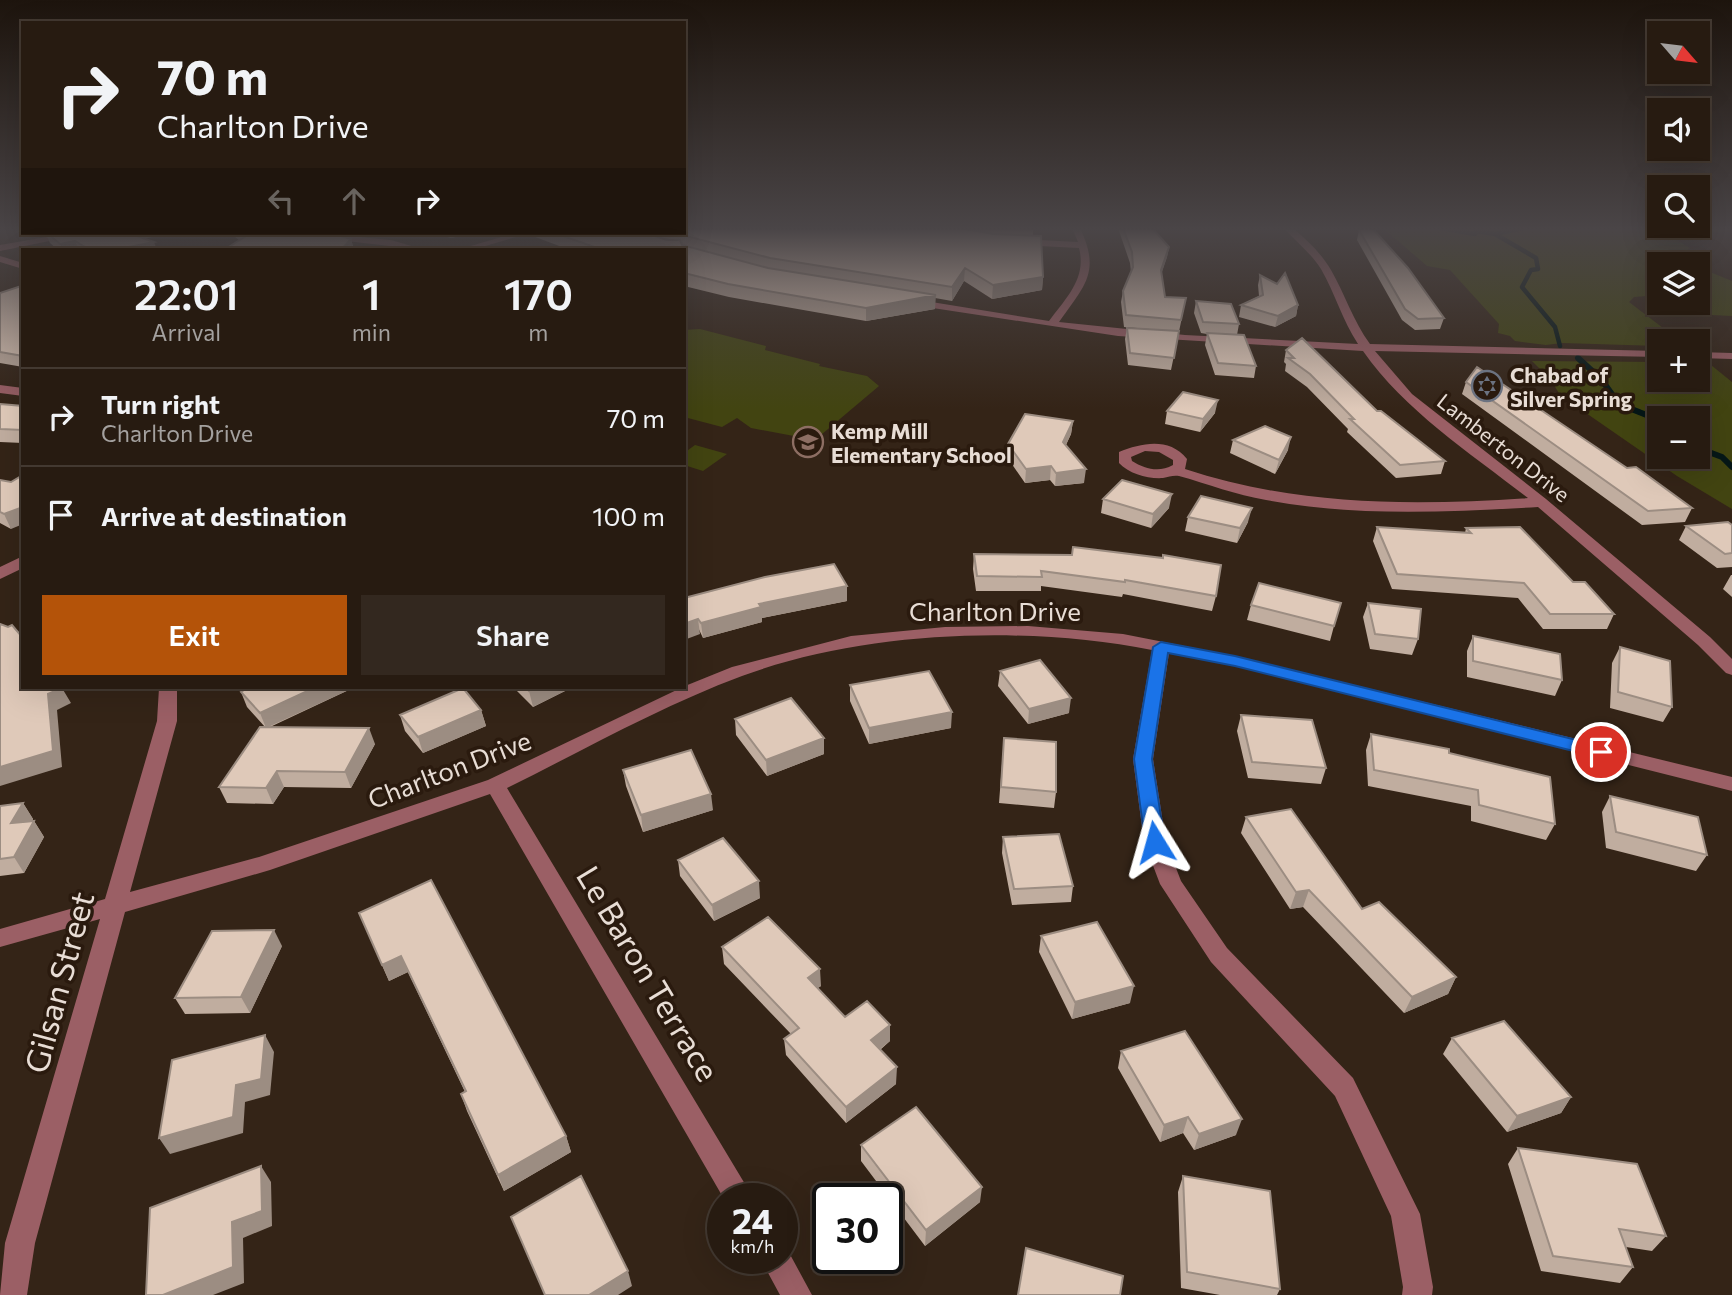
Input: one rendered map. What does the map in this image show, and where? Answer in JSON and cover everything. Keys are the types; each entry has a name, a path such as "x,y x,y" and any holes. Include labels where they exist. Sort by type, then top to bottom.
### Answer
{"street":[{"path":"1052,324 1077,288"},
{"name":"Lamberton Drive","path":"1334,288 1350,324 1364,346 1408,397 1541,502 1704,641 1732,669"},
{"path":"897,299 1052,324 1164,337 1647,354"},
{"path":"1710,355 1732,356"},
{"path":"0,389 21,393"},
{"path":"1175,471 1207,483 1242,491 1351,507 1444,508 1541,502"},
{"path":"0,574 21,562"},
{"path":"0,574 21,579"},
{"name":"Charlton Drive","path":"0,938 262,864 495,785 691,690 738,671 851,641 945,632 1028,631 1123,639 1235,661 1732,784"},
{"path":"1161,647 1143,759 1155,842 1171,884 1219,955 1344,1087 1405,1214 1418,1287 1416,1295"},
{"name":"Gilsan Street","path":"12,1295 20,1243 167,721 168,689"},
{"name":"Le Baron Terrace","path":"495,785 731,1183"},
{"path":"785,1274 797,1295"}],"shaded area":[{"path":"1467,288 1647,288 1647,296 1634,297 1629,302 1664,329 1647,329 1647,346 1546,345 1515,341 1510,336 1498,333 1499,324"},
{"path":"1710,288 1732,288 1732,316 1712,315"},
{"path":"700,329 766,346 765,350 820,364 819,366 867,376 879,386 815,440 751,428 737,418 722,427 686,418 686,330"},
{"path":"1532,361 1647,362 1647,392 1710,392 1711,365 1732,382 1732,509 1667,469 1710,469 1710,406 1647,406 1647,455 1560,395 1551,380"},
{"path":"695,445 727,454 703,471 686,466 686,452"}],"building":[{"path":"21,288 21,356 0,352 0,293"},
{"path":"753,288 895,288 936,295 866,308"},
{"path":"1124,288 1164,288 1165,297 1186,298 1181,320 1126,315"},
{"path":"1262,288 1291,288 1298,305 1278,316 1241,305 1263,295"},
{"path":"1393,288 1423,288 1444,318 1418,319 1405,309"},
{"path":"1196,301 1231,304 1239,324 1203,322"},
{"path":"1127,328 1179,331 1174,358 1130,353"},
{"path":"1207,333 1244,335 1256,366 1218,363"},
{"path":"1302,338 1377,411 1381,411 1445,461 1400,465 1350,419 1354,419 1310,374 1288,358 1294,358 1286,350"},
{"path":"1477,367 1627,468 1636,467 1692,508 1648,511 1466,382"},
{"path":"1183,392 1218,400 1203,419 1167,411"},
{"path":"0,404 21,406 21,430 0,429"},
{"path":"1025,414 1073,421 1063,442 1086,469 1056,473 1051,466 1026,469 1008,444"},
{"path":"1265,426 1291,437 1279,460 1233,440"},
{"path":"21,476 21,508 4,514 0,512 0,480 11,482"},
{"path":"1122,480 1172,494 1153,514 1103,499"},
{"path":"1201,496 1252,508 1240,528 1188,517"},
{"path":"1728,522 1732,525 1732,553 1725,554 1686,526"},
{"path":"1377,527 1471,533 1466,528 1520,527 1573,582 1585,582 1614,614 1550,614 1524,583 1397,574"},
{"path":"1073,547 1163,558 1163,555 1221,565 1216,596 1125,580 1041,571 1042,577 977,576 974,554 1072,555"},
{"path":"834,564 847,586 759,604 761,607 701,623 698,619 686,623 686,597 765,577"},
{"path":"1259,583 1341,603 1334,626 1251,605"},
{"path":"1368,603 1421,609 1418,639 1375,634"},
{"path":"0,624 8,627 12,625 21,636 21,689 60,689 48,694 53,751 0,767"},
{"path":"1473,636 1560,654 1562,680 1473,661"},
{"path":"1620,647 1670,661 1672,707 1618,692"},
{"path":"1040,660 1071,698 1029,709 1000,671"},
{"path":"929,671 952,712 869,728 850,685"},
{"path":"246,689 312,689 260,713 241,692"},
{"path":"461,689 464,689 481,710 418,737 400,715"},
{"path":"791,698 824,738 766,760 735,719"},
{"path":"1241,715 1312,720 1326,768 1252,762"},
{"path":"260,727 369,728 345,772 277,771 266,788 219,787"},
{"path":"1371,734 1449,749 1449,753 1550,777 1555,824 1479,805 1478,790 1374,770"},
{"path":"1004,738 1056,742 1056,792 1001,787"},
{"path":"691,750 711,794 641,815 623,770"},
{"path":"1610,796 1698,817 1707,855 1616,832"},
{"path":"23,803 11,823 34,821 14,857 0,859 0,806"},
{"path":"1291,809 1362,909 1379,902 1456,977 1412,997 1309,890 1296,892 1246,817"},
{"path":"1059,834 1073,886 1014,889 1003,837"},
{"path":"723,838 759,881 712,905 678,860"},
{"path":"431,880 566,1136 498,1175 461,1094 466,1091 401,956 382,965 359,913"},
{"path":"768,917 820,969 808,978 845,1017 867,1001 890,1025 871,1040 897,1067 846,1107 784,1039 799,1028 722,947"},
{"path":"1097,922 1134,986 1075,1002 1041,936"},
{"path":"274,930 241,997 175,998 212,931"},
{"path":"1504,1021 1571,1097 1517,1116 1452,1038"},
{"path":"1185,1031 1242,1119 1199,1134 1188,1117 1164,1125 1121,1051"},
{"path":"265,1035 261,1079 236,1085 233,1117 159,1138 172,1060"},
{"path":"916,1107 982,1187 926,1230 903,1200 903,1183 890,1183 861,1145"},
{"path":"1518,1148 1637,1164 1666,1236 1619,1229 1633,1267 1553,1256"},
{"path":"261,1166 262,1211 232,1222 233,1267 163,1295 146,1295 150,1208"},
{"path":"581,1176 628,1271 589,1295 545,1295 511,1217"},
{"path":"1183,1176 1270,1191 1280,1289 1187,1272"},
{"path":"1026,1248 1123,1276 1120,1295 1018,1295"}],"waterway":[{"path":"1523,288 1555,327 1560,346"},
{"path":"1578,358 1601,379 1619,404 1647,415"},
{"path":"1710,452 1722,457 1732,467"}],"place":[{"name":"Chabad of Silver Spring","path":"1487,386"},
{"name":"Kemp Mill Elementary School","path":"808,442"}],"route":[{"path":"1155,842 1143,759 1161,647 1235,661 1601,752"}]}
